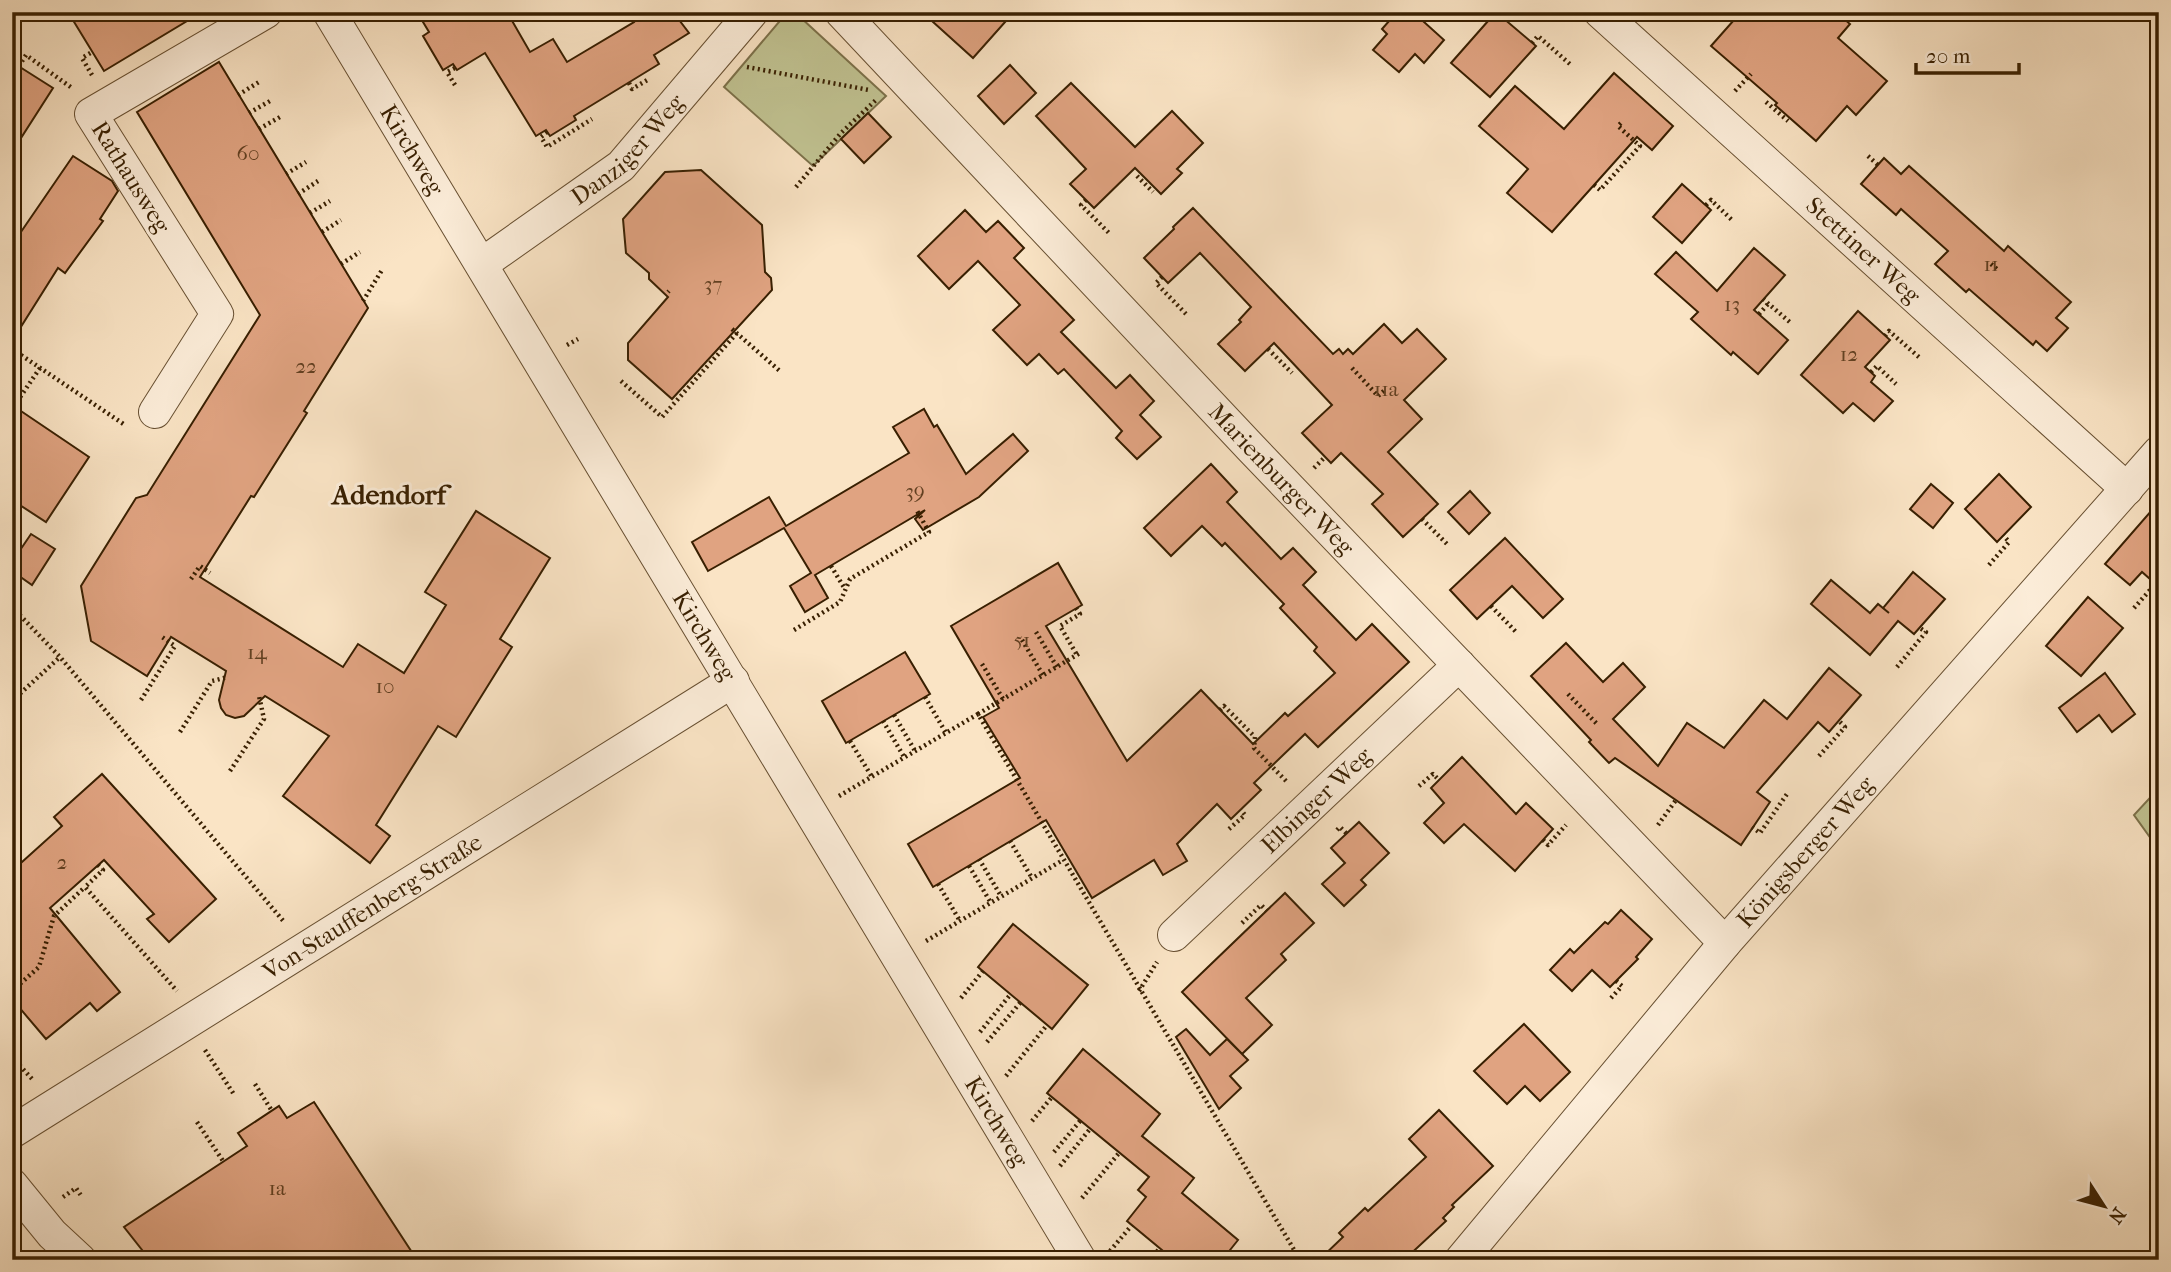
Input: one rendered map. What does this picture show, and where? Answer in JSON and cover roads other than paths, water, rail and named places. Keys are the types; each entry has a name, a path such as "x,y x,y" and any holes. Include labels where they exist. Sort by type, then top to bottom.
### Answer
{"street":[{"name":"Rathausweg","path":"143,420 217,314 91,114 266,12"},
{"name":"Kirchweg","path":"329,12 1080,1260"},
{"name":"Danziger Weg","path":"482,264 621,166 752,12"},
{"name":"Marienburger Weg","path":"841,12 892,84 1251,448 1725,943"},
{"name":"Stettiner Weg","path":"1600,12 2127,489"},
{"name":"Königsberger Weg","path":"1461,1260 1725,943 2159,452"},
{"name":"Elbinger Weg","path":"1174,935 1459,665"},
{"name":"Von-Stauffenberg-Straße","path":"12,1132 733,681"},
{"path":"12,1185 52,1234 80,1260"}],"district":[{"name":"Adendorf","path":"389,494"}]}
